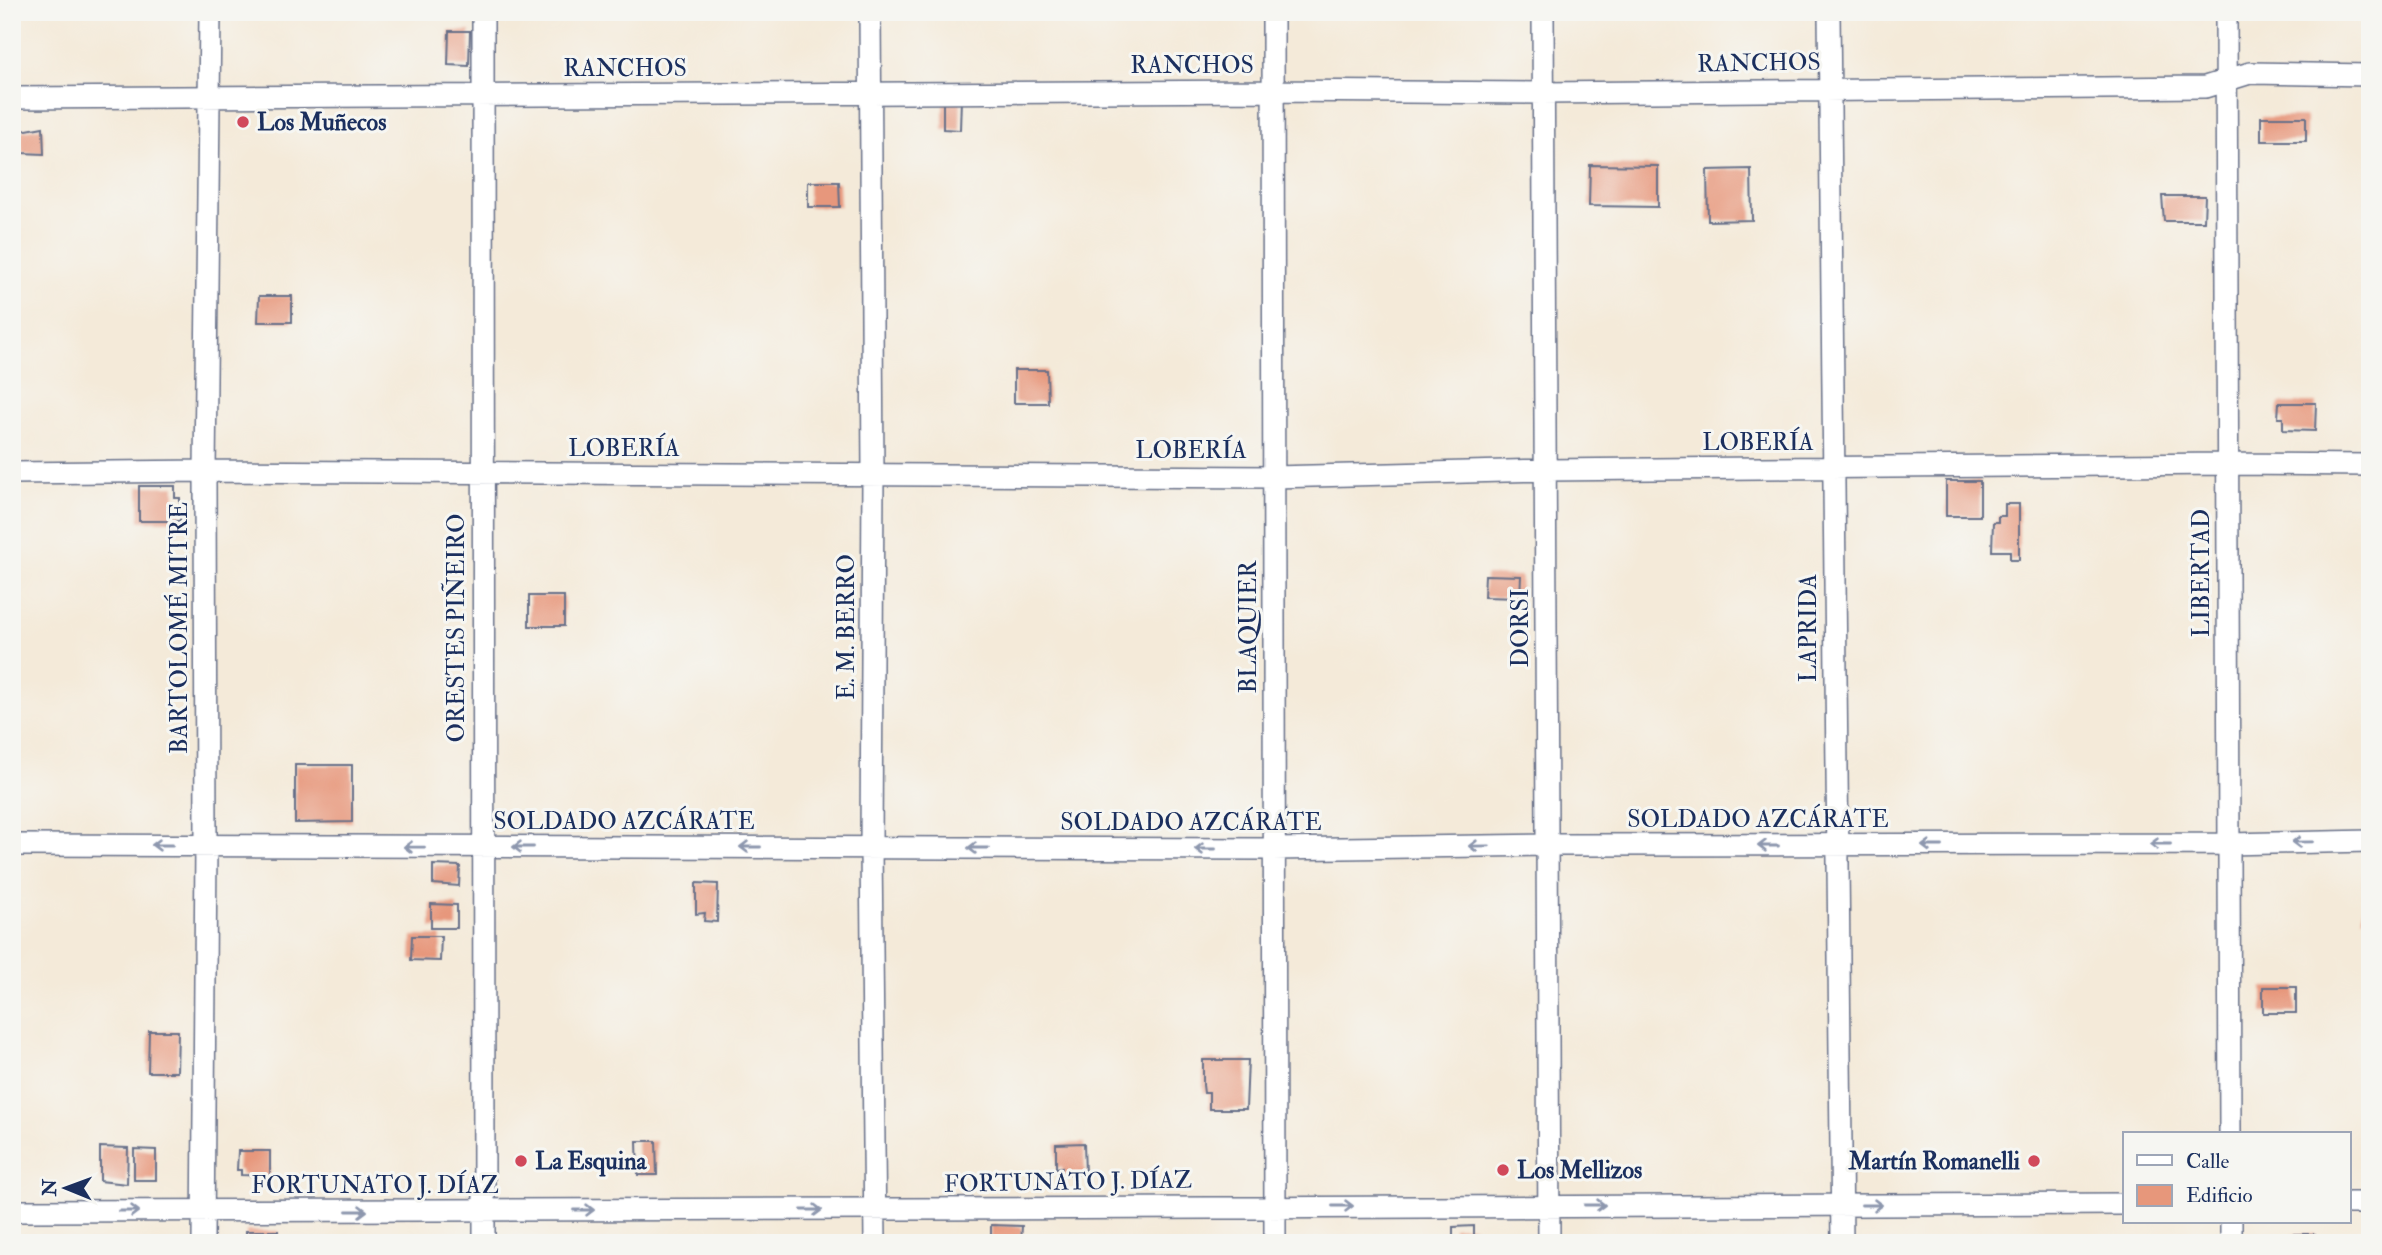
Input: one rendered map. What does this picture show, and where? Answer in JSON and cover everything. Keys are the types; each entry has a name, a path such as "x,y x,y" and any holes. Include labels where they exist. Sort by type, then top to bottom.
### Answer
{"street":[{"name":"BARTOLOMÉ MITRE","path":"203,1243 205,471 210,12"},
{"name":"ORESTES PIÑEIRO","path":"483,12 484,1243"},
{"name":"E. M. BERRO","path":"870,12 873,475 871,847 875,1243"},
{"name":"BLAQUIER","path":"1273,12 1275,1243"},
{"name":"DORSI","path":"1543,12 1549,1243"},
{"name":"LAPRIDA","path":"1829,12 1842,1243"},
{"name":"LIBERTAD","path":"2226,12 2230,1132"},
{"name":"RANCHOS","path":"12,97 1272,91 1542,93 2205,86 2250,72 2370,75"},
{"name":"LOBERÍA","path":"12,473 205,471 1274,477 1545,470 2370,465"},
{"name":"SOLDADO AZCÁRATE","path":"12,845 1273,849 2370,841"},
{"path":"2350,1203 2370,1203"},
{"name":"FORTUNATO J. DÍAZ","path":"12,1211 2123,1204"},
{"path":"2231,1224 2231,1243"}],"building":[{"path":"449,31 470,31 469,66 448,65"},
{"path":"943,99 961,99 960,130 943,129"},
{"path":"12,117 16,117 16,151 12,151"},
{"path":"2261,117 2306,117 2306,141 2261,141"},
{"path":"43,127 44,154 22,153 21,131"},
{"path":"1590,165 1658,166 1658,207 1589,206"},
{"path":"1751,169 1752,220 1708,221 1707,170"},
{"path":"808,182 839,182 840,207 808,207"},
{"path":"2162,196 2205,196 2204,221 2164,221"},
{"path":"259,296 292,296 292,322 258,322"},
{"path":"1014,370 1047,370 1048,403 1014,403"},
{"path":"2279,403 2316,403 2315,431 2283,430 2283,418 2278,418"},
{"path":"1946,481 1980,481 1980,516 1946,516"},
{"path":"139,486 175,486 175,498 180,498 180,521 139,521"},
{"path":"2005,504 2019,504 2019,560 2010,560 2010,551 1992,551 1993,522 1998,522 1998,516 2005,516"},
{"path":"1485,575 1521,576 1520,598 1484,597"},
{"path":"529,596 564,596 564,626 529,626"},
{"path":"295,765 352,765 352,822 295,823"},
{"path":"433,865 460,866 459,886 433,884"},
{"path":"2364,875 2370,875 2370,918 2363,918"},
{"path":"696,883 718,884 717,922 704,921 705,913 696,914"},
{"path":"431,904 457,905 457,928 431,928"},
{"path":"412,936 441,936 440,961 411,960"},
{"path":"2263,987 2296,987 2296,1013 2263,1013"},
{"path":"149,1031 178,1031 177,1072 148,1072"},
{"path":"1203,1060 1248,1060 1246,1109 1209,1109 1209,1093 1204,1093 1203,1085"},
{"path":"637,1141 656,1141 657,1175 638,1175"},
{"path":"1084,1143 1085,1174 1061,1174 1062,1167 1056,1168 1056,1144"},
{"path":"100,1147 128,1148 127,1184 100,1181"},
{"path":"134,1149 156,1150 156,1180 134,1180"},
{"path":"238,1151 270,1151 270,1176 241,1175 241,1170 237,1170"},
{"path":"991,1225 1022,1226 1021,1243 991,1243"},
{"path":"1474,1226 1474,1243 1453,1243 1453,1227"},
{"path":"246,1231 278,1231 278,1243 246,1243"},
{"path":"2293,1234 2315,1234 2315,1243 2293,1243"}],"place":[{"name":"Los Muñecos","path":"243,122"},
{"name":"La Esquina","path":"521,1161"},
{"name":"Martín Romanelli","path":"2034,1161"},
{"name":"Los Mellizos","path":"1503,1170"}]}
